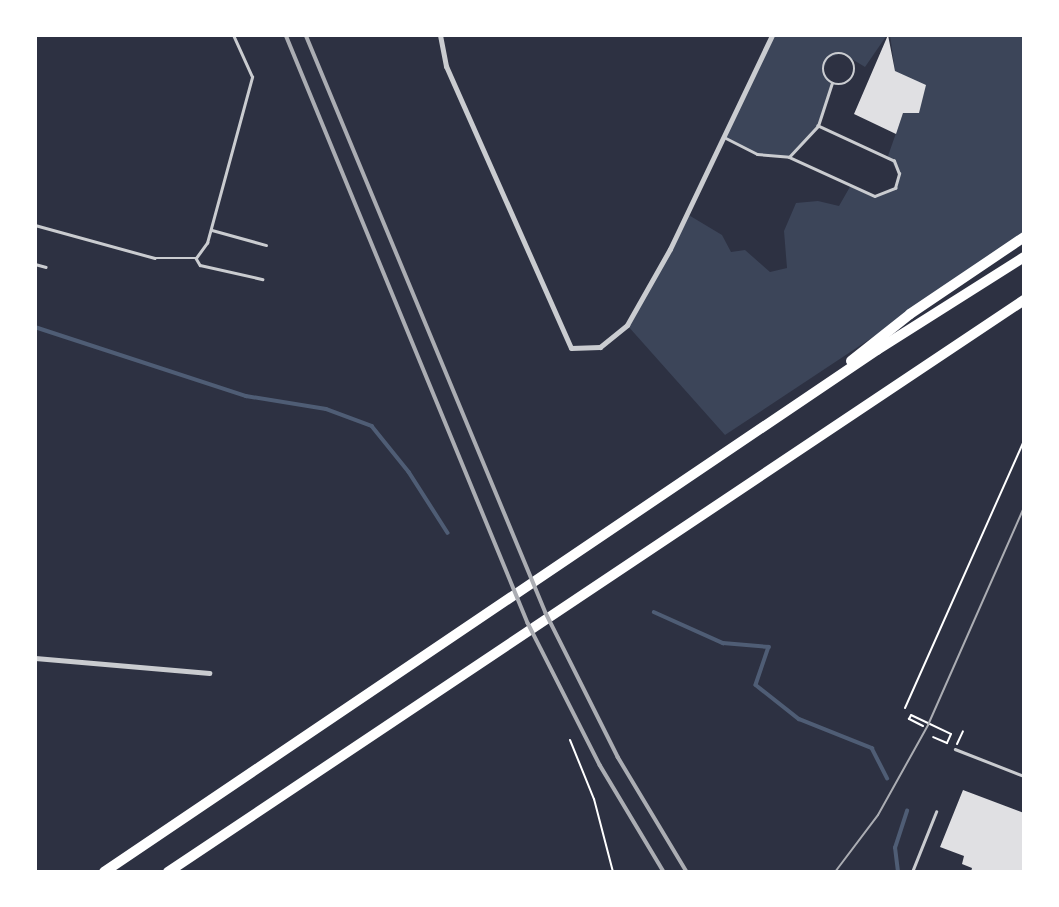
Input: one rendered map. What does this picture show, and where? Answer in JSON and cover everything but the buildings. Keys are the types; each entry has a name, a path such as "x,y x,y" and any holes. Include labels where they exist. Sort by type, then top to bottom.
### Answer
{"highway":[{"path":"824,385 910,314 1024,237"},
{"path":"103,872 824,385 1024,257"},
{"path":"168,872 1024,300"}],"street":[{"path":"440,35 446,66 571,348 600,347 627,325 724,137 772,35"},
{"path":"35,658 209,673"}],"lane":[{"path":"196,258 211,229 252,77 233,35"},
{"path":"832,54 846,54 854,61 854,76 842,85 832,83 823,72 825,62 832,54"},
{"path":"789,157 818,126 832,83"},
{"path":"724,137 757,154 789,157 875,195 895,188 900,174 888,156 818,126"},
{"path":"35,225 167,261 196,258"},
{"path":"211,229 266,245"},
{"path":"196,258 200,265 262,279"},
{"path":"35,264 46,267"},
{"path":"955,749 1024,776"},
{"path":"912,872 936,812"}],"path":[{"path":"905,708 1024,441"},
{"path":"923,726 909,719 911,715 951,734 947,743 933,737"},
{"path":"955,749 963,731"},
{"path":"570,740 594,799 613,872"}],"shaded area":[{"path":"772,35 887,35 865,67 842,53 828,58 823,71 832,83 818,126 789,157 757,154 724,137"},
{"path":"890,35 1024,35 1024,237 725,435 627,325 687,214 722,235 731,252 745,250 770,272 787,268 784,231 796,203 818,201 839,206 851,185 875,196 895,188 899,174 888,156 903,113 919,113 895,71"}],"waterway":[{"path":"35,327 246,396 326,409 372,426 409,472 448,533"},
{"path":"654,612 723,643 769,647 756,685 799,719 872,748 887,778"},
{"path":"898,872 895,848 907,811"}],"tram line":[{"path":"835,872 878,815 928,725 1024,507"}],"railway":[{"path":"286,35 528,623 600,765 664,872"},
{"path":"306,35 546,613 618,757 687,872"}]}
